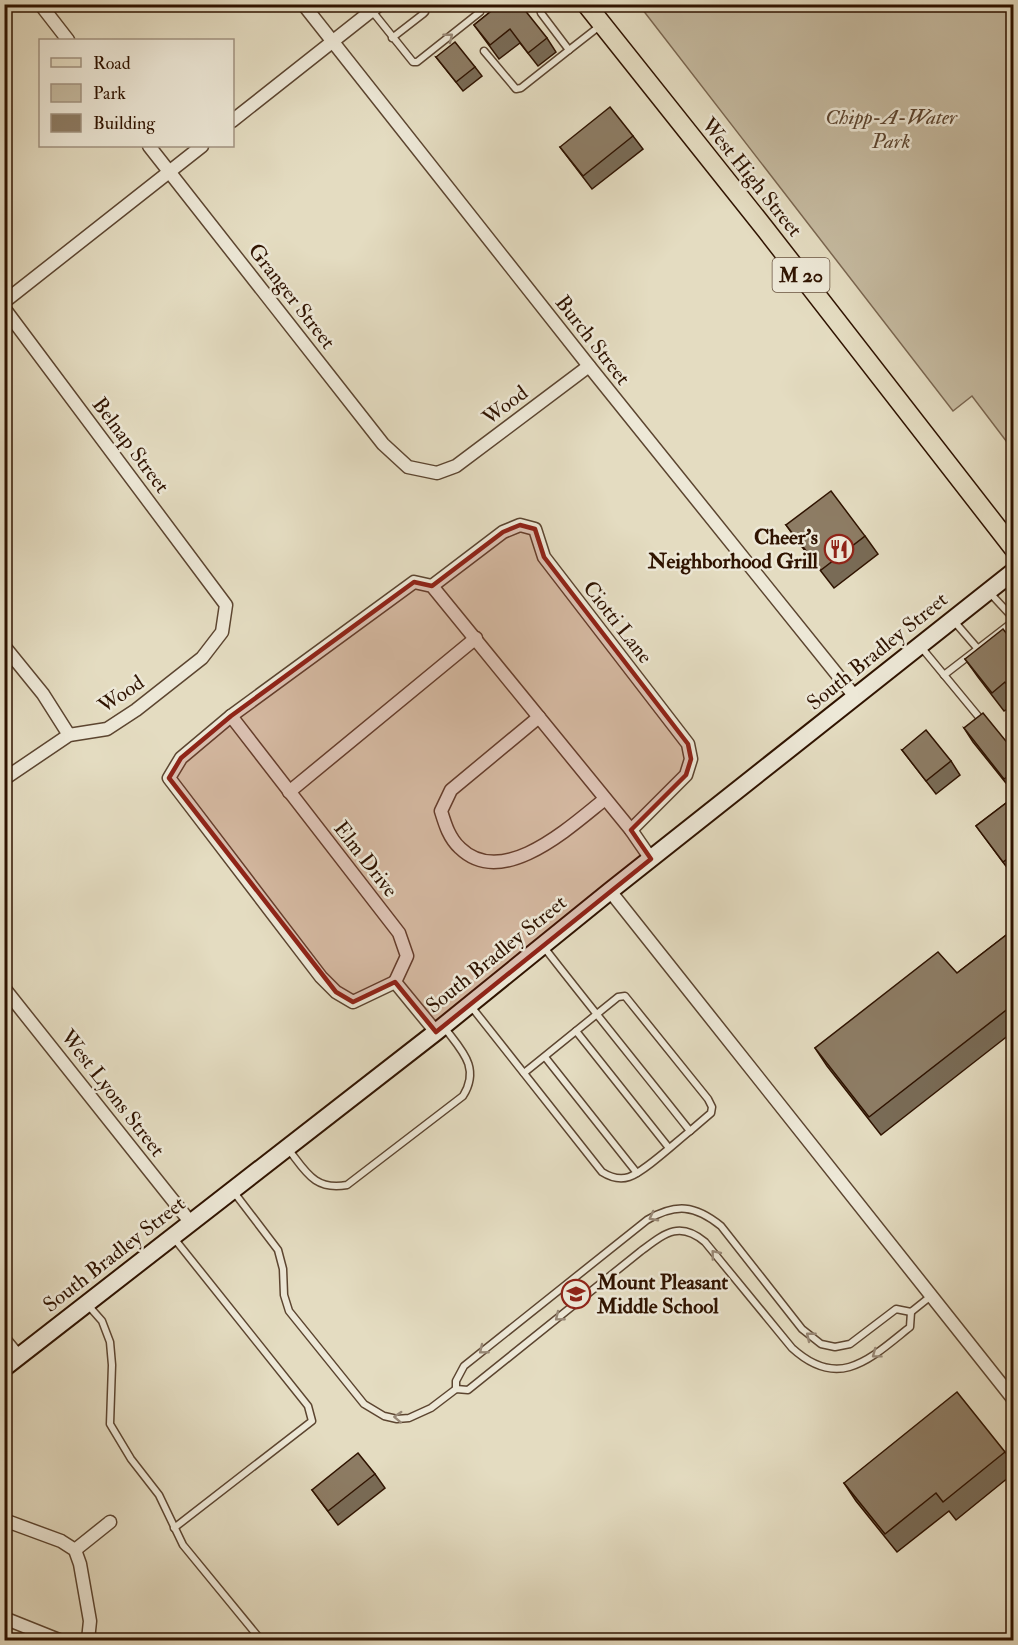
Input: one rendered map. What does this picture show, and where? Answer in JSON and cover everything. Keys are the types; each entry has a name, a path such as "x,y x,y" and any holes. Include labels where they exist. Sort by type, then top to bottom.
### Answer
{"main road":[{"name":"West High Street","path":"585,4 773,239 1014,549"}],"street":[{"path":"40,4 67,39"},
{"name":"Burch Street","path":"303,4 589,366 856,698"},
{"path":"234,119 376,8"},
{"name":"Granger Street","path":"150,147 383,444 408,467"},
{"path":"4,302 201,147"},
{"name":"Belnap Street","path":"4,308 226,604"},
{"name":"Wood","path":"408,467 437,473 456,466 589,366"},
{"name":"Ciotti Lane","path":"432,586 503,532 520,525 535,529 543,557 688,744 691,759 686,775 631,830"},
{"name":"South Bradley Street","path":"4,1368 439,1029 1014,571"},
{"path":"439,1029 395,982 353,1002 336,992 321,977 169,778 181,758 231,716 414,582 432,586 631,830 651,859"},
{"name":"Wood","path":"4,779 69,735 107,729 136,710 201,658 222,632 226,604"},
{"path":"289,792 476,638"},
{"path":"4,646 43,694 69,735"},
{"name":"Elm Drive","path":"231,716 399,933 406,956 395,982"},
{"path":"539,717 451,790 441,811 449,834 460,848 477,859 495,861 517,859 552,841 605,799"},
{"path":"610,891 1014,1400"},
{"name":"West Lyons Street","path":"4,988 191,1223"},
{"path":"4,1339 19,1357"},
{"path":"4,1520 61,1541 75,1550 80,1564 90,1621 88,1641"},
{"path":"75,1550 110,1522"},
{"path":"4,1618 59,1641"}],"lane":[{"path":"392,38 425,12 421,4"},
{"path":"543,4 540,14 570,50"},
{"path":"376,8 392,38 409,60 417,62 486,8"},
{"path":"484,51 516,89 521,88 602,25"},
{"path":"944,675 1014,620 989,591"},
{"path":"953,619 978,649"},
{"path":"920,646 978,716"},
{"path":"542,945 690,1131"},
{"path":"469,1005 602,1172 616,1178 629,1177 637,1173 711,1113 712,1107 626,996 618,997 524,1073"},
{"path":"287,1147 310,1178 318,1183 337,1187 347,1185 356,1179 462,1096 467,1089 471,1074 470,1063 439,1029"},
{"path":"576,1031 669,1148"},
{"path":"545,1057 637,1173"},
{"path":"232,1190 278,1250 283,1269 284,1295 289,1311 363,1404 384,1416 397,1419 409,1418 431,1408 456,1389 468,1390 641,1251 660,1237 678,1230 695,1233 705,1242 792,1348 804,1360 817,1366 844,1370 870,1359 910,1327 911,1312 931,1296"},
{"path":"456,1389 456,1381 464,1366 647,1220 671,1209 695,1210 707,1215 721,1226 802,1329 821,1344 835,1347 850,1344 896,1309 911,1312"},
{"path":"172,1237 308,1406 312,1421 174,1528"},
{"path":"87,1304 102,1321 110,1342 112,1365 110,1424 131,1459 159,1495 183,1545 261,1641"}],"highlighted area":[{"path":"520,525 535,529 544,557 688,744 691,759 686,775 631,830 651,859 436,1032 395,982 353,1002 336,992 169,778 181,758 231,716 414,582 432,586 503,532"}],"green space":[{"name":"Chipp-A-Water Park","path":"639,5 1013,5 1013,450 972,396 953,411"}],"building":[{"path":"500,4 520,4 547,38 528,53 510,29 490,45 474,25"},
{"path":"455,42 475,67 456,82 436,57"},
{"path":"610,107 633,136 583,176 560,147"},
{"name":"Cheer's Neighborhood Grill","path":"831,491 865,536 821,570 786,525"},
{"path":"1003,629 1014,643 1014,694 1005,682 992,693 965,659"},
{"path":"983,713 1014,751 1014,772 1004,779 964,728"},
{"path":"926,730 951,761 926,781 902,750"},
{"path":"1014,797 1014,854 1003,862 976,826"},
{"path":"1014,929 1014,1004 869,1117 815,1048 938,952 957,973"},
{"path":"957,1392 1005,1452 943,1502 936,1493 885,1534 844,1483"},
{"path":"358,1453 375,1474 328,1511 312,1490"}],"place":[{"name":"Cheer's Neighborhood Grill","path":"839,549"},
{"name":"Mount Pleasant Middle School","path":"576,1294"}]}
